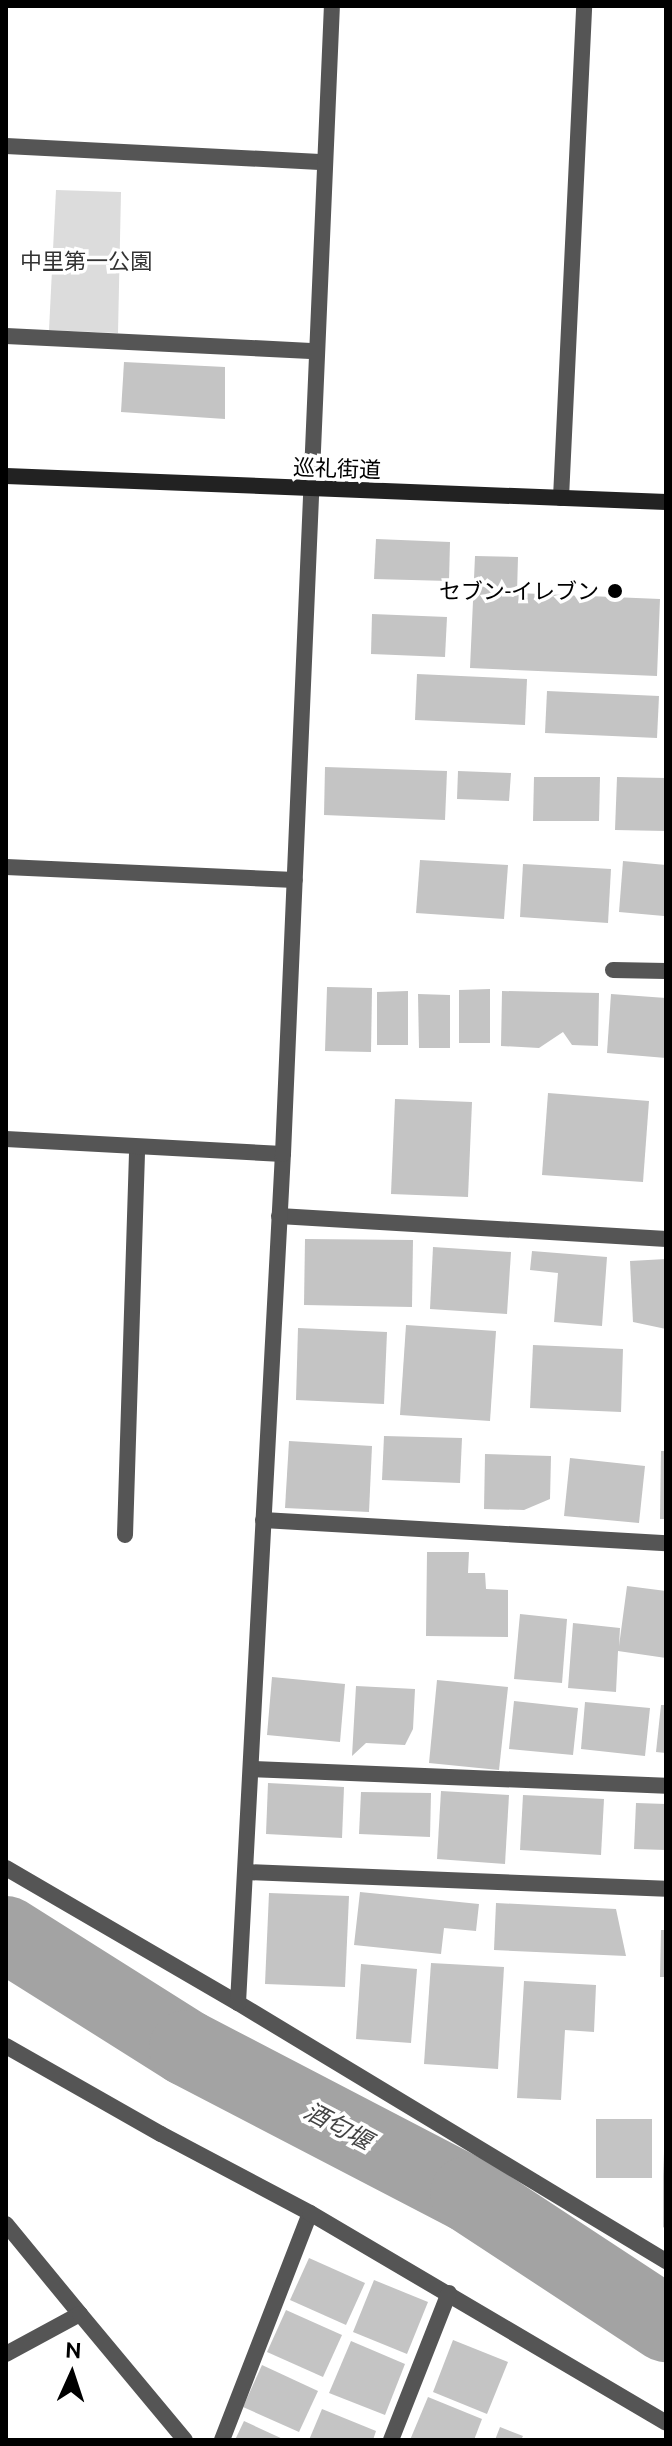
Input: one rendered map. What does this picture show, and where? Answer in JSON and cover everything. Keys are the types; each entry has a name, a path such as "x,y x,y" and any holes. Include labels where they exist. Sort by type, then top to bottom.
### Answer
{"street":[{"path":"238,2003 283,1154 332,6"},
{"path":"561,498 584,6"},
{"path":"6,146 325,162"},
{"path":"6,336 316,351"},
{"name":"巡礼街道","path":"6,476 666,502"},
{"path":"6,867 295,880"},
{"path":"613,970 666,971"},
{"path":"6,1139 283,1154"},
{"path":"125,1535 137,1147"},
{"path":"279,1216 666,1239"},
{"path":"263,1520 666,1543"},
{"path":"251,1769 666,1786"},
{"path":"6,1868 238,2003 666,2261"},
{"path":"246,1872 666,1889"},
{"path":"6,2046 161,2134 310,2213 666,2423"},
{"path":"222,2440 310,2213"},
{"path":"6,2224 185,2440"},
{"path":"391,2440 449,2293"},
{"path":"6,2354 80,2314"}],"green space":[{"name":"中里第一公園","path":"56,190 121,192 118,333 49,330"}],"building":[{"path":"124,362 225,367 225,419 121,412"},
{"path":"376,539 450,542 449,581 374,579"},
{"path":"475,556 518,557 517,593 660,599 657,676 470,668"},
{"path":"372,614 447,617 445,657 371,654"},
{"path":"417,674 527,679 525,725 415,720"},
{"path":"547,691 659,696 657,738 545,733"},
{"path":"325,767 447,771 445,820 324,815"},
{"path":"458,771 511,773 509,801 457,799"},
{"path":"534,777 600,777 599,821 533,821"},
{"path":"617,777 666,778 666,831 615,830"},
{"path":"420,860 508,865 504,919 416,913"},
{"path":"623,861 666,865 664,916 619,912"},
{"path":"523,864 611,869 608,923 520,917"},
{"path":"327,987 372,988 371,1052 325,1051"},
{"path":"490,989 490,1043 459,1043 459,990"},
{"path":"408,991 408,1045 377,1045 377,992"},
{"path":"502,991 599,993 598,1046 572,1045 563,1032 539,1048 501,1046"},
{"path":"418,994 450,995 450,1048 419,1048"},
{"path":"611,994 666,998 666,1058 607,1053"},
{"path":"548,1093 649,1101 643,1182 542,1175"},
{"path":"395,1099 472,1102 468,1197 391,1194"},
{"path":"305,1239 413,1240 412,1307 304,1305"},
{"path":"433,1247 511,1252 507,1314 430,1309"},
{"path":"532,1251 607,1257 602,1326 554,1322 558,1273 530,1270"},
{"path":"666,1259 666,1329 633,1322 630,1261"},
{"path":"406,1325 496,1331 490,1421 400,1415"},
{"path":"298,1328 387,1332 384,1404 296,1400"},
{"path":"533,1345 623,1349 621,1412 530,1408"},
{"path":"384,1436 462,1438 460,1483 382,1480"},
{"path":"289,1441 372,1446 369,1512 285,1508"},
{"path":"661,1451 666,1451 666,1519 660,1519"},
{"path":"485,1454 551,1456 550,1499 524,1510 484,1509"},
{"path":"570,1458 645,1466 639,1523 564,1516"},
{"path":"427,1552 469,1552 468,1573 485,1573 486,1589 508,1590 508,1637 426,1636"},
{"path":"627,1586 666,1591 666,1658 618,1651 616,1692 568,1688 573,1623 620,1628 619,1646"},
{"path":"520,1614 567,1619 562,1683 514,1679"},
{"path":"272,1677 345,1684 340,1742 267,1735"},
{"path":"437,1680 508,1687 499,1770 429,1763"},
{"path":"356,1686 415,1689 413,1729 405,1745 366,1743 352,1756"},
{"path":"514,1701 578,1708 573,1755 509,1749"},
{"path":"585,1702 650,1708 645,1756 581,1749"},
{"path":"661,1705 666,1705 666,1753 656,1752"},
{"path":"268,1783 344,1787 342,1838 266,1834"},
{"path":"441,1791 509,1795 505,1864 437,1859"},
{"path":"361,1792 431,1793 430,1837 359,1834"},
{"path":"523,1795 604,1799 601,1855 520,1850"},
{"path":"636,1803 666,1804 666,1850 634,1849"},
{"path":"360,1892 479,1904 476,1931 444,1928 441,1954 354,1945"},
{"path":"269,1893 349,1896 345,1987 265,1984"},
{"path":"496,1903 616,1909 626,1956 494,1950"},
{"path":"661,1930 666,1930 666,1977 660,1977"},
{"path":"431,1963 504,1967 498,2069 424,2064"},
{"path":"361,1964 417,1969 411,2043 356,2039"},
{"path":"524,1981 596,1985 594,2032 565,2030 561,2100 517,2098"},
{"path":"596,2119 652,2119 652,2178 596,2178"},
{"path":"663,2152 666,2224 663,2228"},
{"path":"309,2258 365,2283 346,2325 290,2300"},
{"path":"374,2280 428,2302 407,2354 353,2332"},
{"path":"286,2310 342,2335 323,2377 267,2352"},
{"path":"453,2340 508,2362 487,2414 433,2392"},
{"path":"351,2341 405,2364 385,2415 329,2393"},
{"path":"262,2365 318,2391 299,2432 243,2407"},
{"path":"428,2397 482,2419 474,2440 410,2440"},
{"path":"322,2409 376,2431 373,2440 309,2440"},
{"path":"244,2421 285,2440 235,2440"},
{"path":"500,2427 523,2436 521,2440 495,2440"}],"waterway":[{"name":"酒匂堰","path":"6,1934 187,2048 468,2194 666,2324"}],"place":[{"name":"セブン-イレブン","path":"615,591"}]}
